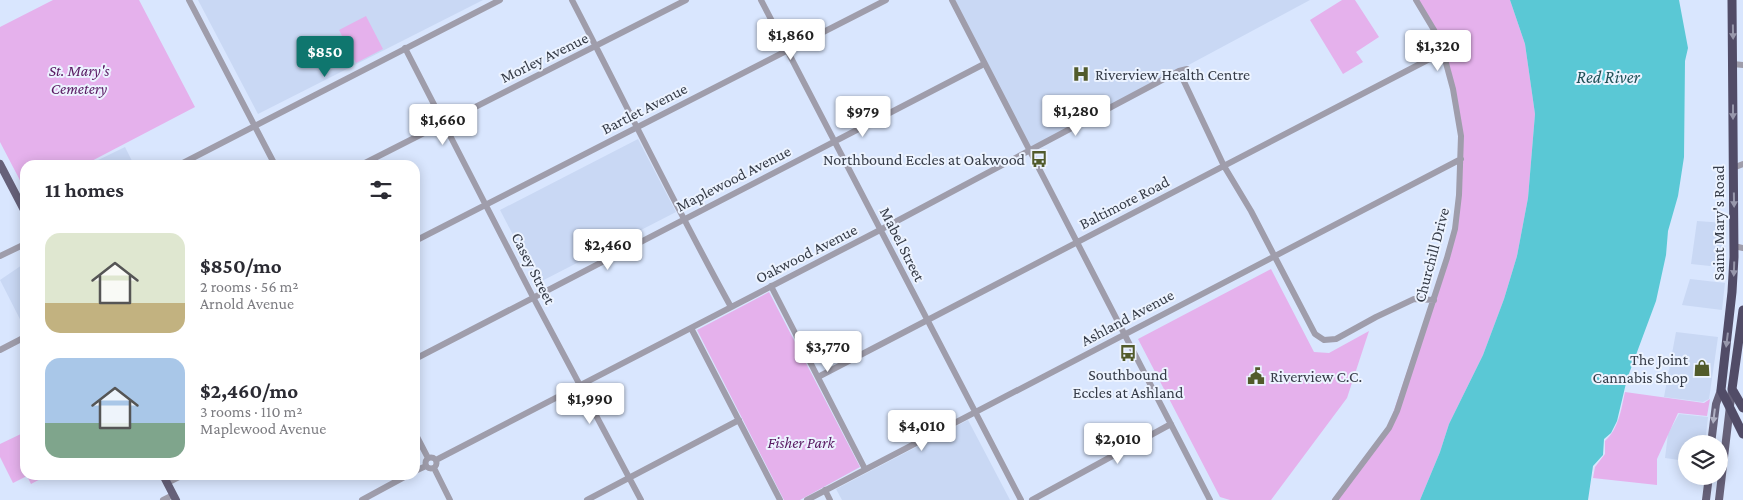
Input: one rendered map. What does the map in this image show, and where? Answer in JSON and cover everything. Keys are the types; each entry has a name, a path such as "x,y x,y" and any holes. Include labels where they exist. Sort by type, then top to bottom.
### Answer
{"highway":[{"name":"Saint Mary's Road","path":"1721,390 1739,247 1734,168 1732,0"},
{"path":"1743,310 1740,349 1732,389 1743,408"},
{"path":"1721,390 1743,434"}],"main road":[{"path":"0,164 20,202"},
{"path":"1719,500 1732,389"},
{"name":"Saint Mary's Road","path":"1712,435 1716,404 1721,390"},
{"path":"165,480 174,497"},
{"path":"1706,500 1708,485"}],"street":[{"path":"190,0 272,160"},
{"path":"189,160 500,0"},
{"path":"572,0 684,220 731,307"},
{"name":"Morley Avenue","path":"371,160 686,0"},
{"name":"Mabel Street","path":"761,0 1021,500"},
{"name":"Bartlet Avenue","path":"420,238 886,0"},
{"path":"952,0 1210,500"},
{"name":"Churchill Drive","path":"1335,500 1388,428 1397,411 1455,230 1460,195 1461,159 1461,136 1457,110 1443,52 1434,30 1416,0"},
{"name":"Casey Street","path":"404,48 641,500"},
{"name":"Baltimore Road","path":"818,377 1443,52"},
{"name":"Maplewood Avenue","path":"420,356 984,64"},
{"path":"1733,64 1743,65"},
{"name":"Oakwood Avenue","path":"436,460 880,230 1179,71 1187,69"},
{"path":"1179,71 1224,166 1251,211 1315,334 1324,340 1336,339 1414,299 1434,300"},
{"name":"Ashland Avenue","path":"806,500 1461,159"},
{"path":"1734,168 1743,164"},
{"path":"0,256 20,246"},
{"path":"771,286 865,469"},
{"path":"692,328 780,500"},
{"path":"0,350 20,340"},
{"path":"587,500 739,420"},
{"path":"1032,500 1171,424"},
{"path":"420,443 428,458"},
{"path":"428,458 431,457 436,460 437,463 434,468"},
{"path":"426,466 425,463 428,458"},
{"path":"420,469 426,466 434,468"},
{"path":"434,468 450,500"},
{"path":"167,483 173,480"},
{"path":"362,500 399,480"},
{"path":"825,490 830,500"},
{"path":"163,500 174,497"}],"shaded area":[{"path":"198,0 483,0 258,114"},
{"name":"Riverview Health Centre","path":"952,0 1310,0 1030,150"},
{"path":"638,139 676,212 538,283 500,210"},
{"path":"125,147 132,160 98,160"},
{"path":"1697,221 1725,223 1725,258 1710,266 1691,264"},
{"path":"20,266 20,319 0,280"},
{"path":"1690,279 1725,283 1722,310 1682,305"},
{"path":"1676,332 1718,337 1709,399 1703,402 1664,397"},
{"path":"1679,414 1708,417 1706,435 1678,435 1678,460 1665,458 1668,434"},
{"path":"968,420 1010,500 842,500 836,489"}],"green space":[{"name":"St. Mary's Cemetery","path":"53,0 139,0 195,107 94,160 20,160 20,180 0,142 0,27"},
{"path":"1342,0 1355,0 1379,37 1356,52 1363,62 1343,74 1310,20"},
{"path":"1416,0 1510,0 1525,44 1535,114 1528,198 1517,256 1504,299 1483,355 1449,424 1440,452 1420,500 1335,500 1388,428 1455,229 1461,137 1443,52"},
{"path":"366,16 383,49 356,63 339,30"},
{"name":"Riverview C.C.","path":"1271,269 1314,352 1329,353 1369,331 1347,398 1271,500 1230,500 1220,497 1138,339"},
{"name":"Fisher Park","path":"769,292 860,467 800,500 784,500 697,330"},
{"path":"1625,392 1704,403 1710,399 1707,416 1678,413 1657,459 1657,485 1593,478 1595,467 1605,454 1605,441 1610,436 1619,418"},
{"path":"20,434 20,480 13,483 0,457 0,444"},
{"path":"29,480 39,480 31,484"}],"water":[{"name":"Red River","path":"1510,0 1679,0 1688,48 1685,61 1684,157 1678,196 1668,231 1666,255 1656,301 1627,379 1617,421 1611,433 1604,439 1603,455 1593,466 1588,500 1420,500 1440,452 1449,424 1483,355 1504,299 1517,256 1528,198 1535,114 1525,44"}],"place":[{"name":"Riverview Health Centre","path":"1081,74"},
{"name":"Northbound Eccles at Oakwood","path":"1039,159"},
{"name":"Southbound Eccles at Ashland","path":"1128,353"},
{"name":"The Joint Cannabis Shop","path":"1702,368"},
{"name":"Riverview C.C.","path":"1256,376"}]}
